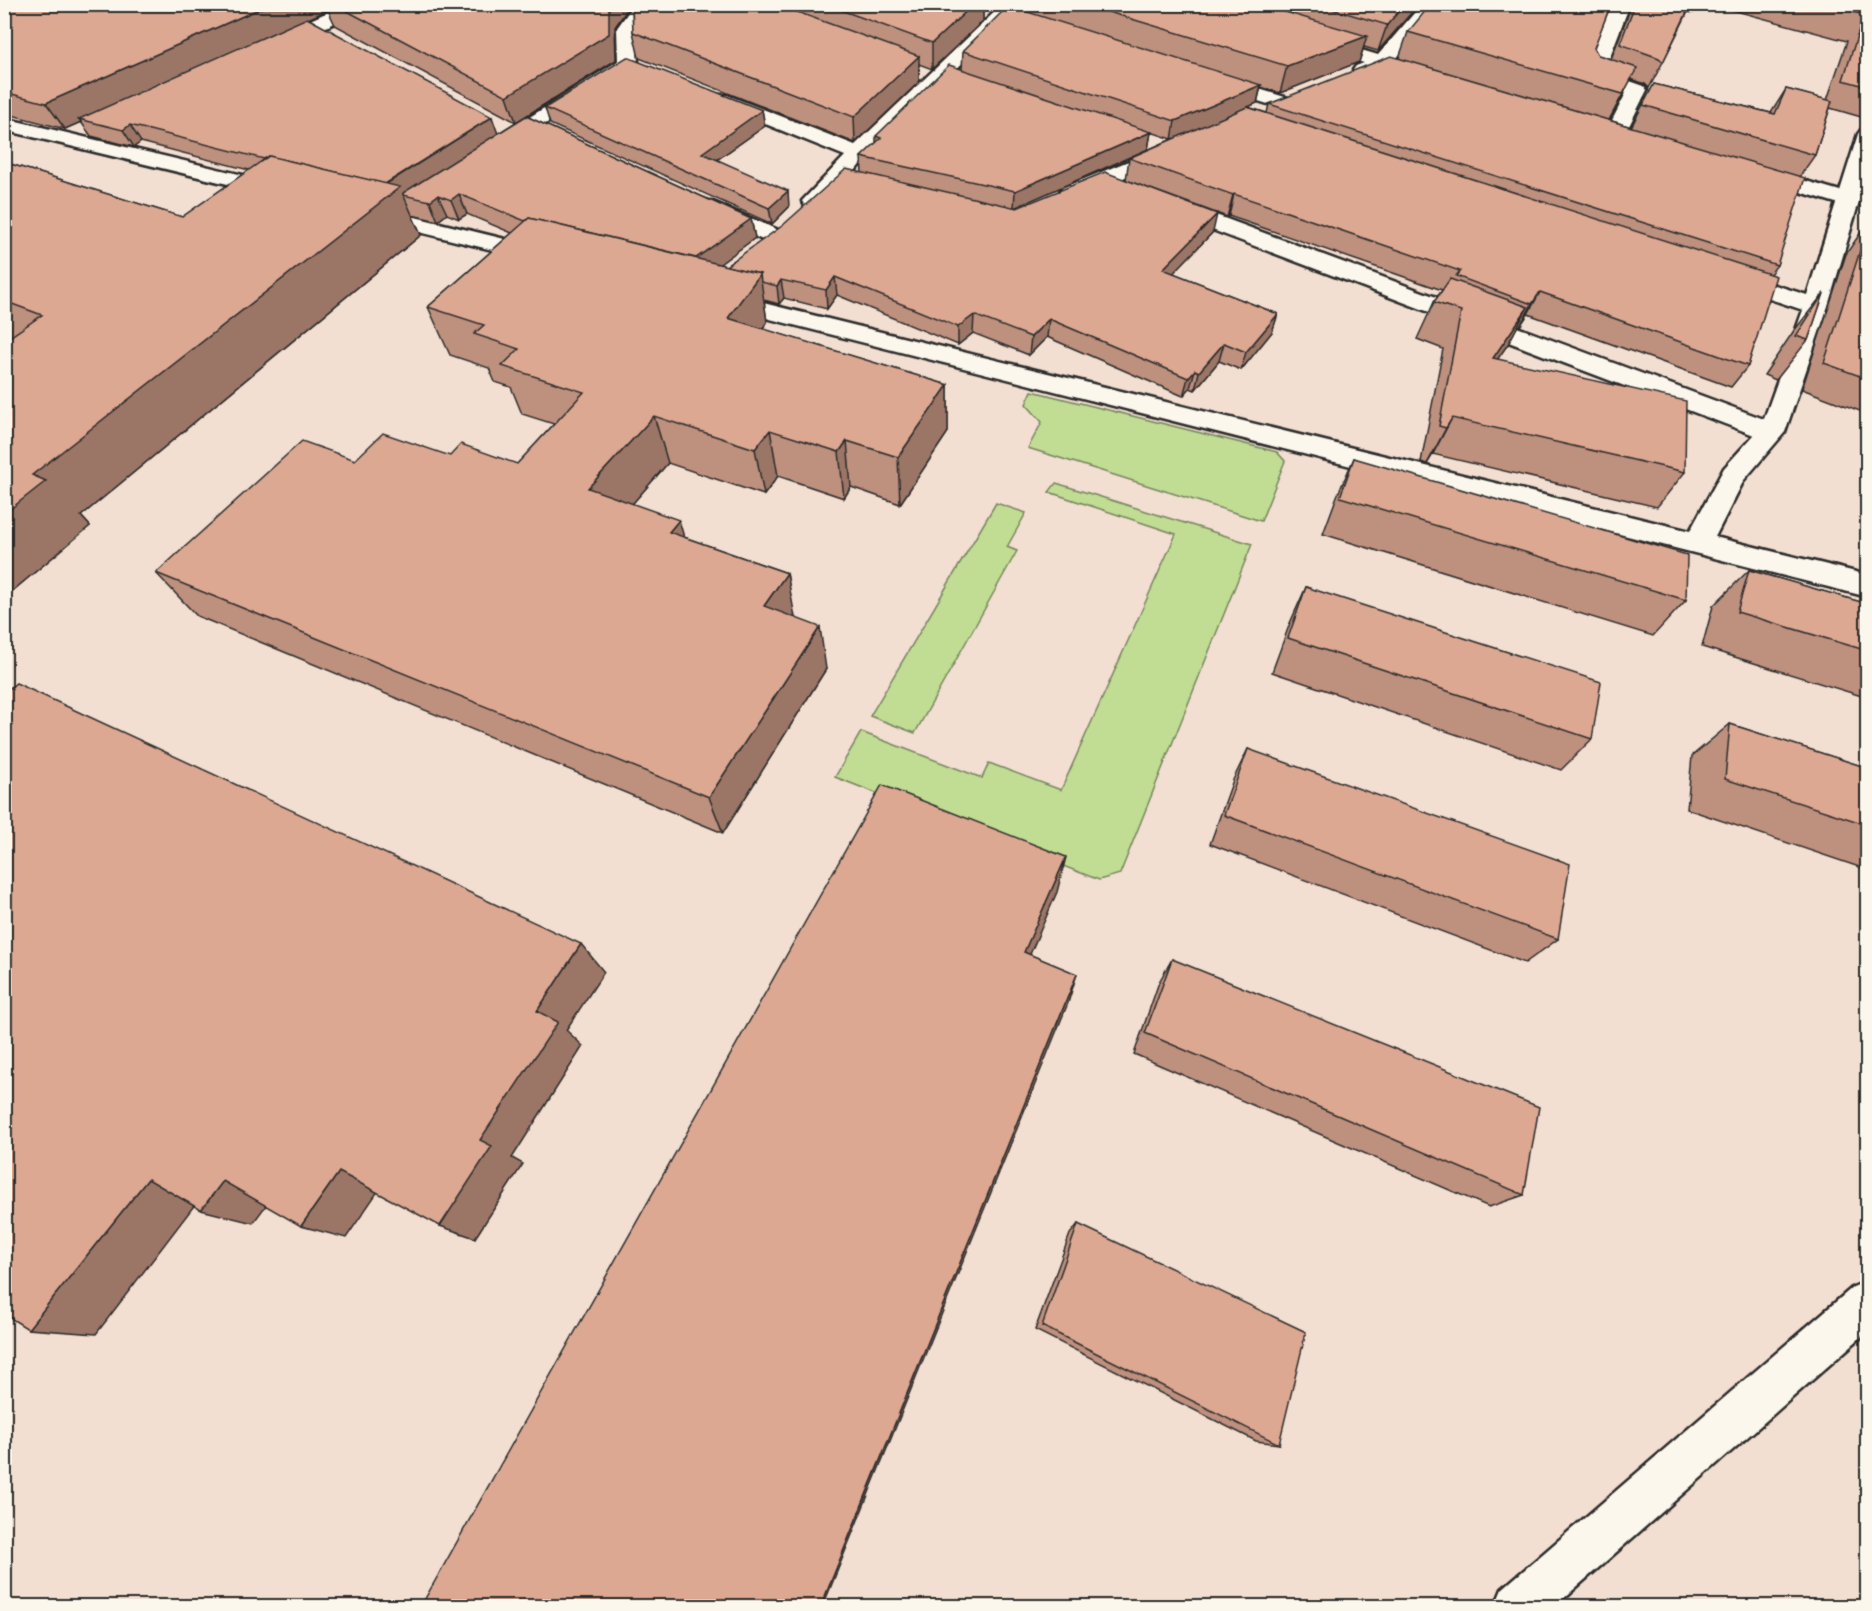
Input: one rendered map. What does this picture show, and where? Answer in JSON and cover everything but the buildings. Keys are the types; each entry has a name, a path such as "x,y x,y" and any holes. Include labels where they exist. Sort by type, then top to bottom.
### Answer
{"street":[{"path":"262,49 362,4"},
{"path":"628,63 626,28 643,4"},
{"path":"1342,78 1382,63 1432,4"},
{"path":"1616,132 1637,90 1593,75 1622,8 1621,4"},
{"path":"979,11 1011,15"},
{"path":"690,198 766,243 839,177 858,154 1011,15"},
{"path":"316,25 336,36"},
{"path":"1303,39 1438,79"},
{"path":"628,63 650,71"},
{"path":"486,153 628,63"},
{"path":"916,72 968,80"},
{"path":"1203,78 1281,102"},
{"path":"705,93 858,154"},
{"path":"1252,116 1301,94"},
{"path":"496,123 551,135"},
{"path":"4,124 295,195"},
{"path":"66,140 93,124"},
{"path":"1594,125 1638,138"},
{"path":"1698,542 1733,475 1772,432 1816,306 1868,134"},
{"path":"1048,203 1178,147 1150,141"},
{"path":"1738,167 1848,200"},
{"path":"839,177 861,182"},
{"path":"1101,180 1772,432"},
{"path":"352,208 396,210 559,260"},
{"path":"1715,273 1816,306"},
{"path":"697,294 1868,586"},
{"path":"1519,1606 1868,1302"}],"green space":[{"path":"1032,391 1277,452 1285,461 1261,521 1028,448 1042,422 1026,404"},
{"path":"1056,483 1252,544 1120,874 1099,880 835,777 861,732 982,778 989,763 1061,790 1176,534 1049,492"},
{"path":"996,503 1026,513 1007,547 1017,551 915,733 870,716"}]}
